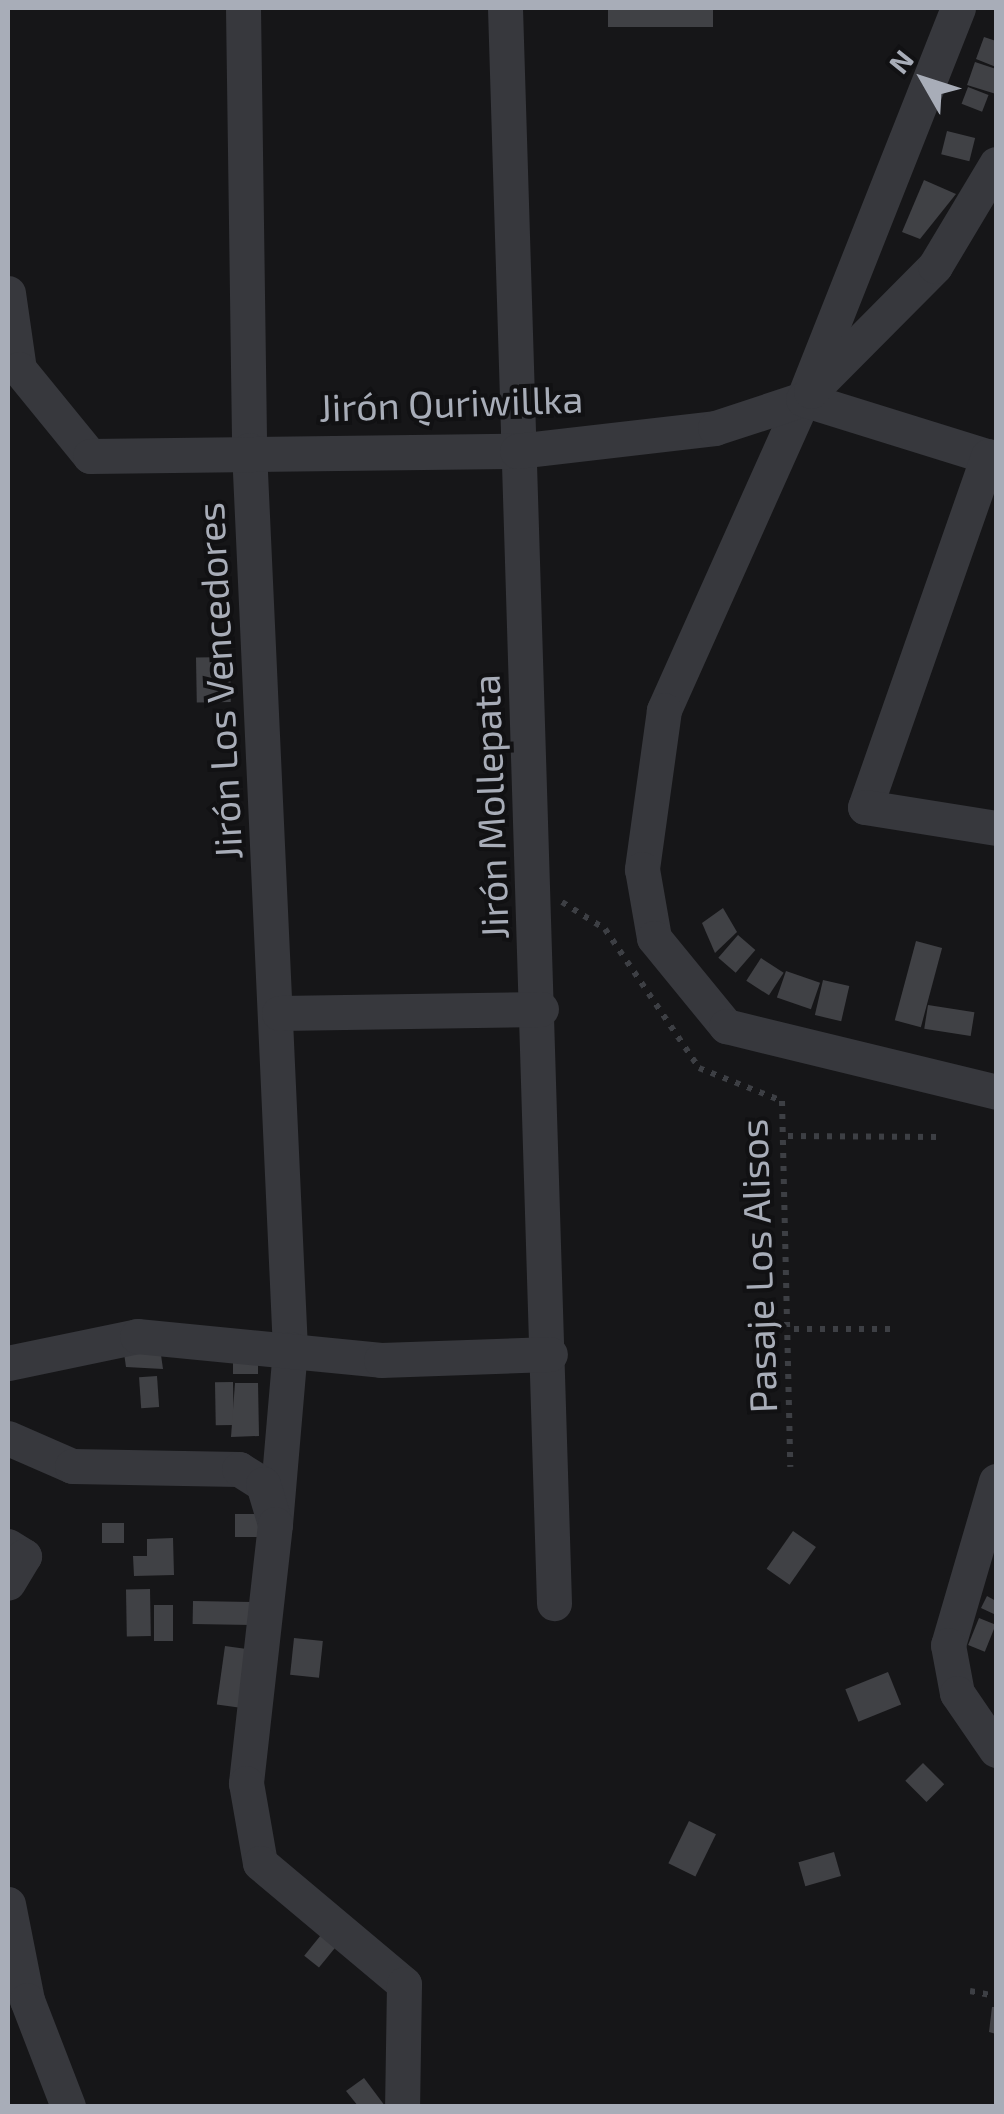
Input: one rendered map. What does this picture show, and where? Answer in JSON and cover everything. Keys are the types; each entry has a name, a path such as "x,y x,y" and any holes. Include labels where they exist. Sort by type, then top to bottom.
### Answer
{"street":[{"name":"Jirón Los Vencedores","path":"244,8 250,450 279,1013 290,1349 246,1783 260,1863 404,1984 402,2106"},
{"name":"Jirón Mollepata","path":"505,8 517,451 541,1009 554,1603"},
{"path":"958,8 803,398 664,710 642,869 654,938 726,1026 996,1092"},
{"path":"803,398 935,266 996,164"},
{"name":"Jirón Quriwillka","path":"8,293 19,370 90,456 250,450 517,451 715,428 803,398"},
{"path":"803,398 992,458 865,807 996,828"},
{"path":"279,1013 541,1009"},
{"path":"8,1363 137,1336 381,1360 550,1354"},
{"path":"8,1438 72,1466 238,1469 263,1484 275,1524"},
{"path":"996,1481 948,1645 957,1693 996,1750"},
{"path":"8,1546 24,1556 8,1583"},
{"path":"8,1904 28,2000 68,2106"}],"path":[{"name":"Pasaje Los Alisos","path":"537,894 591,912 675,1042 699,1068 782,1101 788,1136 794,1329 790,1467"},
{"path":"788,1136 938,1137"},
{"path":"794,1329 897,1329"},
{"path":"970,1992 996,1996"}],"building":[{"path":"608,8 713,8 713,27 608,27"},
{"path":"984,37 996,41 996,67 976,59"},
{"path":"975,62 996,69 996,94 967,85"},
{"path":"968,87 989,95 982,112 962,104"},
{"path":"947,131 975,138 969,161 941,154"},
{"path":"924,180 956,194 920,239 902,232"},
{"path":"230,657 231,702 197,703 196,658"},
{"path":"723,908 737,932 715,953 702,923"},
{"path":"738,935 755,950 736,973 718,958"},
{"path":"916,941 942,948 921,1027 895,1020"},
{"path":"761,958 784,973 769,995 746,981"},
{"path":"786,971 820,983 811,1009 777,997"},
{"path":"823,980 849,986 841,1021 815,1015"},
{"path":"928,1005 974,1012 971,1036 924,1029"},
{"path":"159,1341 163,1369 126,1367 123,1346"},
{"path":"233,1351 258,1351 258,1374 233,1374"},
{"path":"157,1376 159,1407 141,1408 139,1377"},
{"path":"215,1382 233,1382 234,1425 216,1425"},
{"path":"235,1383 258,1383 259,1436 231,1437"},
{"path":"235,1514 266,1514 266,1537 235,1537"},
{"path":"102,1523 124,1523 124,1543 102,1543"},
{"path":"793,1531 816,1547 790,1585 767,1569"},
{"path":"173,1538 174,1575 134,1576 133,1556 147,1556 147,1539"},
{"path":"126,1589 150,1589 151,1636 127,1636"},
{"path":"987,1596 996,1601 996,1615 981,1608"},
{"path":"193,1601 252,1602 252,1625 193,1624"},
{"path":"154,1605 173,1605 173,1641 154,1641"},
{"path":"979,1618 996,1625 985,1652 968,1645"},
{"path":"294,1638 323,1641 319,1678 290,1675"},
{"path":"225,1646 247,1649 239,1707 217,1704"},
{"path":"888,1672 901,1704 858,1722 845,1689"},
{"path":"923,1763 944,1784 927,1802 905,1781"},
{"path":"689,1821 716,1834 695,1876 668,1863"},
{"path":"834,1852 841,1876 805,1886 798,1862"},
{"path":"325,1930 340,1942 319,1968 304,1956"},
{"path":"992,2007 996,2007 996,2034 989,2032"},
{"path":"364,2078 385,2106 358,2106 346,2091"}]}
